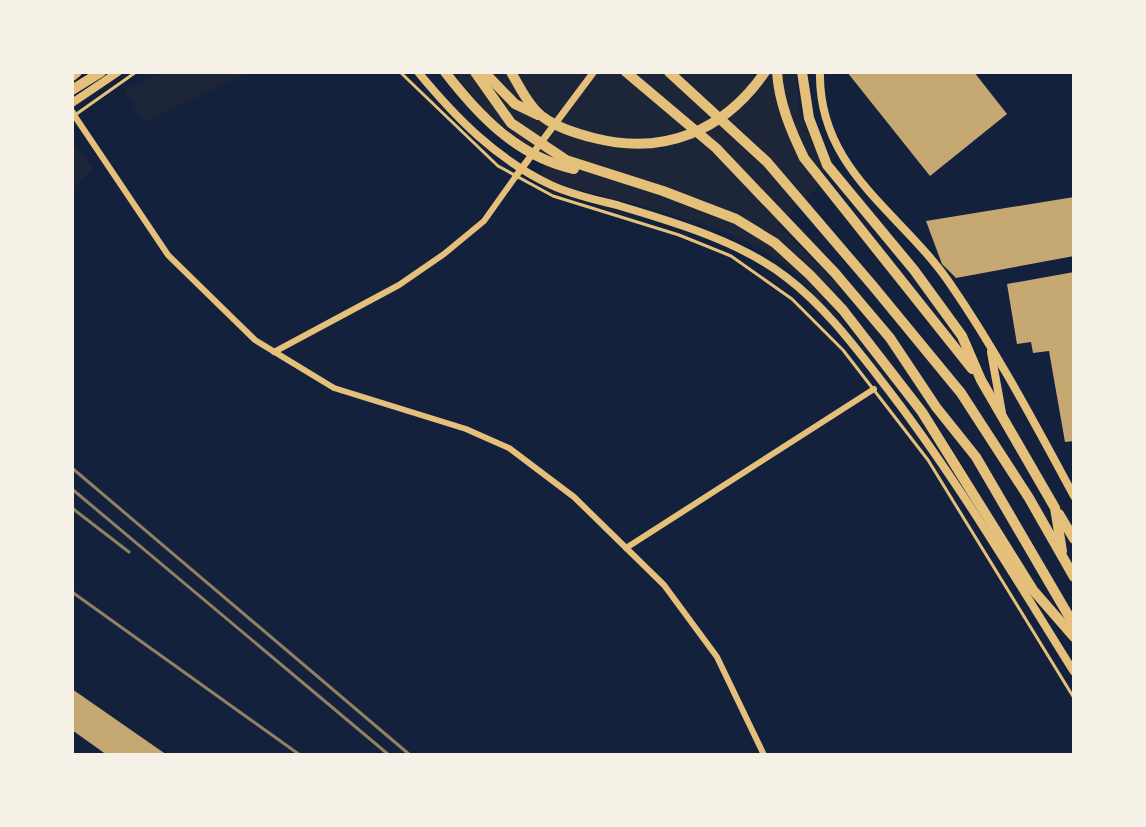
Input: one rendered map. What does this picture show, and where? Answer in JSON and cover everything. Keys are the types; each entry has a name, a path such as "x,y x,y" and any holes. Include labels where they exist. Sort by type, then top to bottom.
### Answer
{"highway":[{"path":"72,76 77,72"},
{"path":"72,90 101,72"},
{"path":"445,72 475,111 520,148 553,164 616,177"},
{"path":"475,72 511,123 566,160 663,191 736,219 775,243 810,275 843,310 922,412 1033,590 1074,637"},
{"path":"484,72 515,104 579,134 610,142 650,145 688,136 726,115 754,88 765,72"},
{"path":"626,72 716,148 835,273 890,338 936,407 976,457 1074,625"},
{"path":"669,72 767,162 951,381 1029,498 1074,577"},
{"path":"777,72 778,91 791,132 804,158 981,380"},
{"path":"802,72 809,118 827,165 914,270 962,336 981,380 1074,539"},
{"path":"513,76 542,117"},
{"path":"1055,508 1063,557"}],"main road":[{"path":"72,103 118,72"},
{"path":"418,72 453,114 518,172 553,186 676,222 732,246 785,276 837,324 916,425 1074,672"},
{"path":"820,72 820,99 843,161 948,280 989,343 1074,496"},
{"path":"989,343 1003,418"}],"street":[{"path":"274,352 399,285 484,221 593,73"},
{"path":"73,115 168,255 255,340 334,388 466,429 509,448 574,497 664,585 717,657 764,755"},
{"path":"626,548 874,389"}],"lane":[{"path":"73,115 136,72"},
{"path":"400,72 498,166 518,172 553,196 679,235 731,256 792,299 843,350 928,460 1074,698"}],"shaded area":[{"path":"164,72 249,72 144,122 124,90"},
{"path":"453,72 795,72 800,115 825,169 817,188 778,224 840,287 821,303 792,270 738,238 678,216 555,183 540,175 548,158 491,118"},
{"path":"72,142 93,169 72,189"}],"building":[{"path":"847,72 974,72 1007,114 930,176"},
{"path":"1074,197 1074,256 956,278 942,264 926,221"},
{"path":"1074,272 1074,441 1065,442 1049,351 1033,353 1031,342 1017,344 1007,284"},
{"path":"72,689 167,755 107,755 72,730"}],"railway":[{"path":"72,468 410,755"},
{"path":"72,489 389,755"},
{"path":"72,508 129,552"},
{"path":"72,592 300,755"}]}
